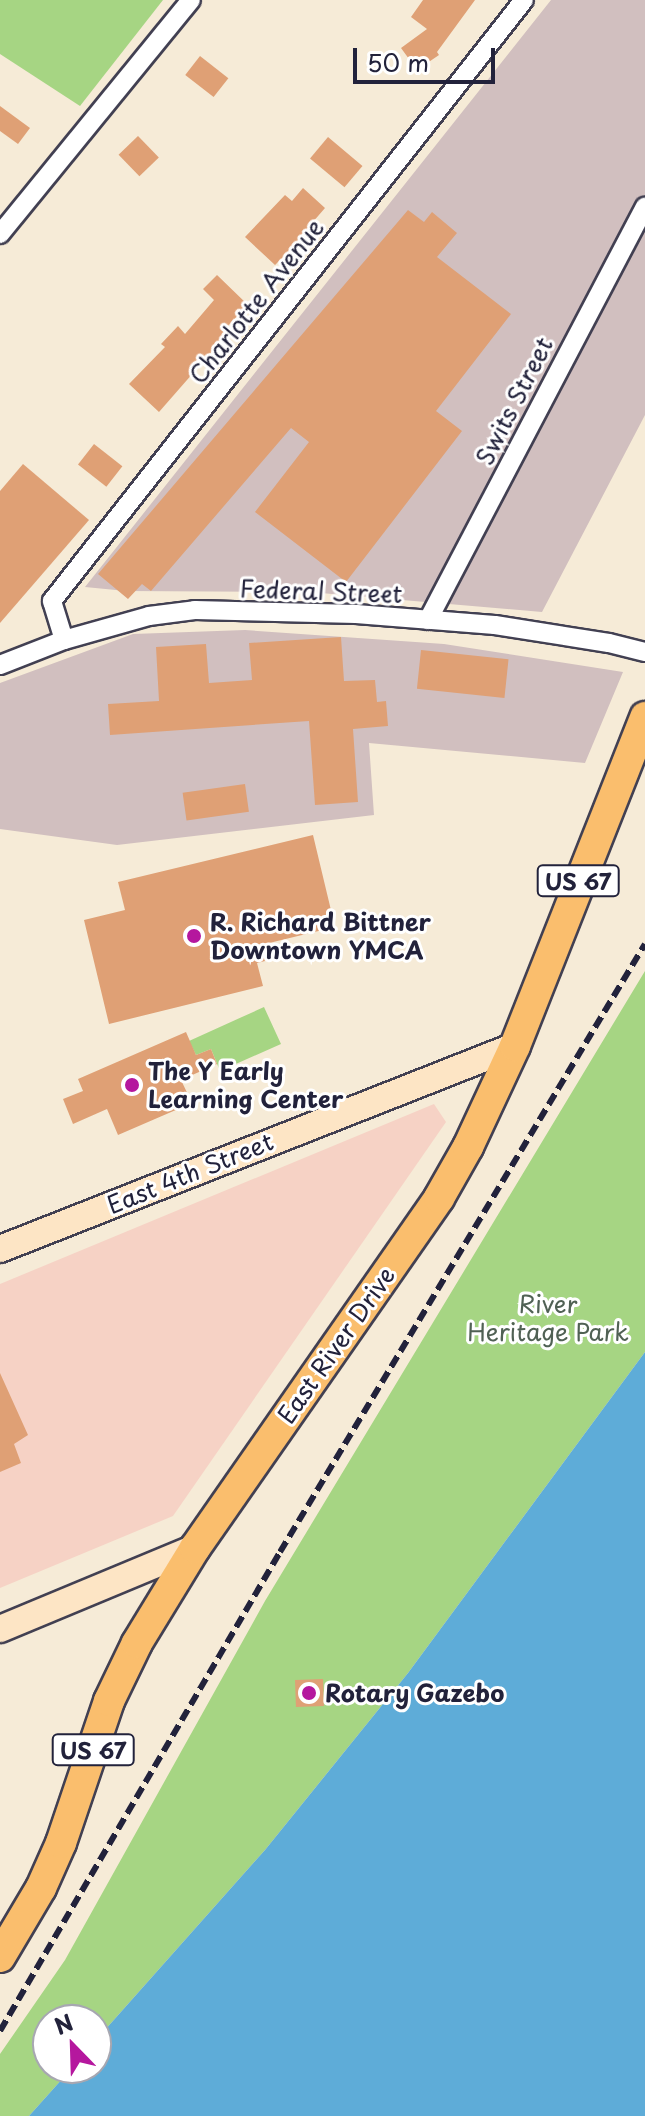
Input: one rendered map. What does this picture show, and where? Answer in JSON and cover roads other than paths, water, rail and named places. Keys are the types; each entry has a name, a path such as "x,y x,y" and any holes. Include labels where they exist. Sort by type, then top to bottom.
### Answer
{"main road":[{"name":"East River Drive","path":"0,1957 41,1888 61,1843 109,1701 137,1643 195,1548 439,1198 468,1147 515,1046 645,717"},
{"name":"East 4th Street","path":"0,1249 515,1046"},
{"path":"0,1629 195,1548"}],"street":[{"path":"0,234 30,192 191,0"},
{"name":"Charlotte Avenue","path":"64,640 52,601 524,0"},
{"name":"Swits Street","path":"428,620 645,206"},
{"name":"Federal Street","path":"0,665 64,640 149,616 195,610 356,614 495,625 609,643 645,652"}],"water":[{"path":"645,1352 645,2116 29,2116 58,2084 112,2084 112,2022 265,1850 408,1673"}],"railway":[{"path":"0,2031 280,1552 645,944"}],"place":[{"name":"R. Richard Bittner Downtown YMCA","path":"194,936"},
{"name":"The Y Early Learning Center","path":"132,1085"},
{"name":"Rotary Gazebo","path":"309,1693"}],"park label":[{"name":"River Heritage Park","path":"548,1318"}]}
